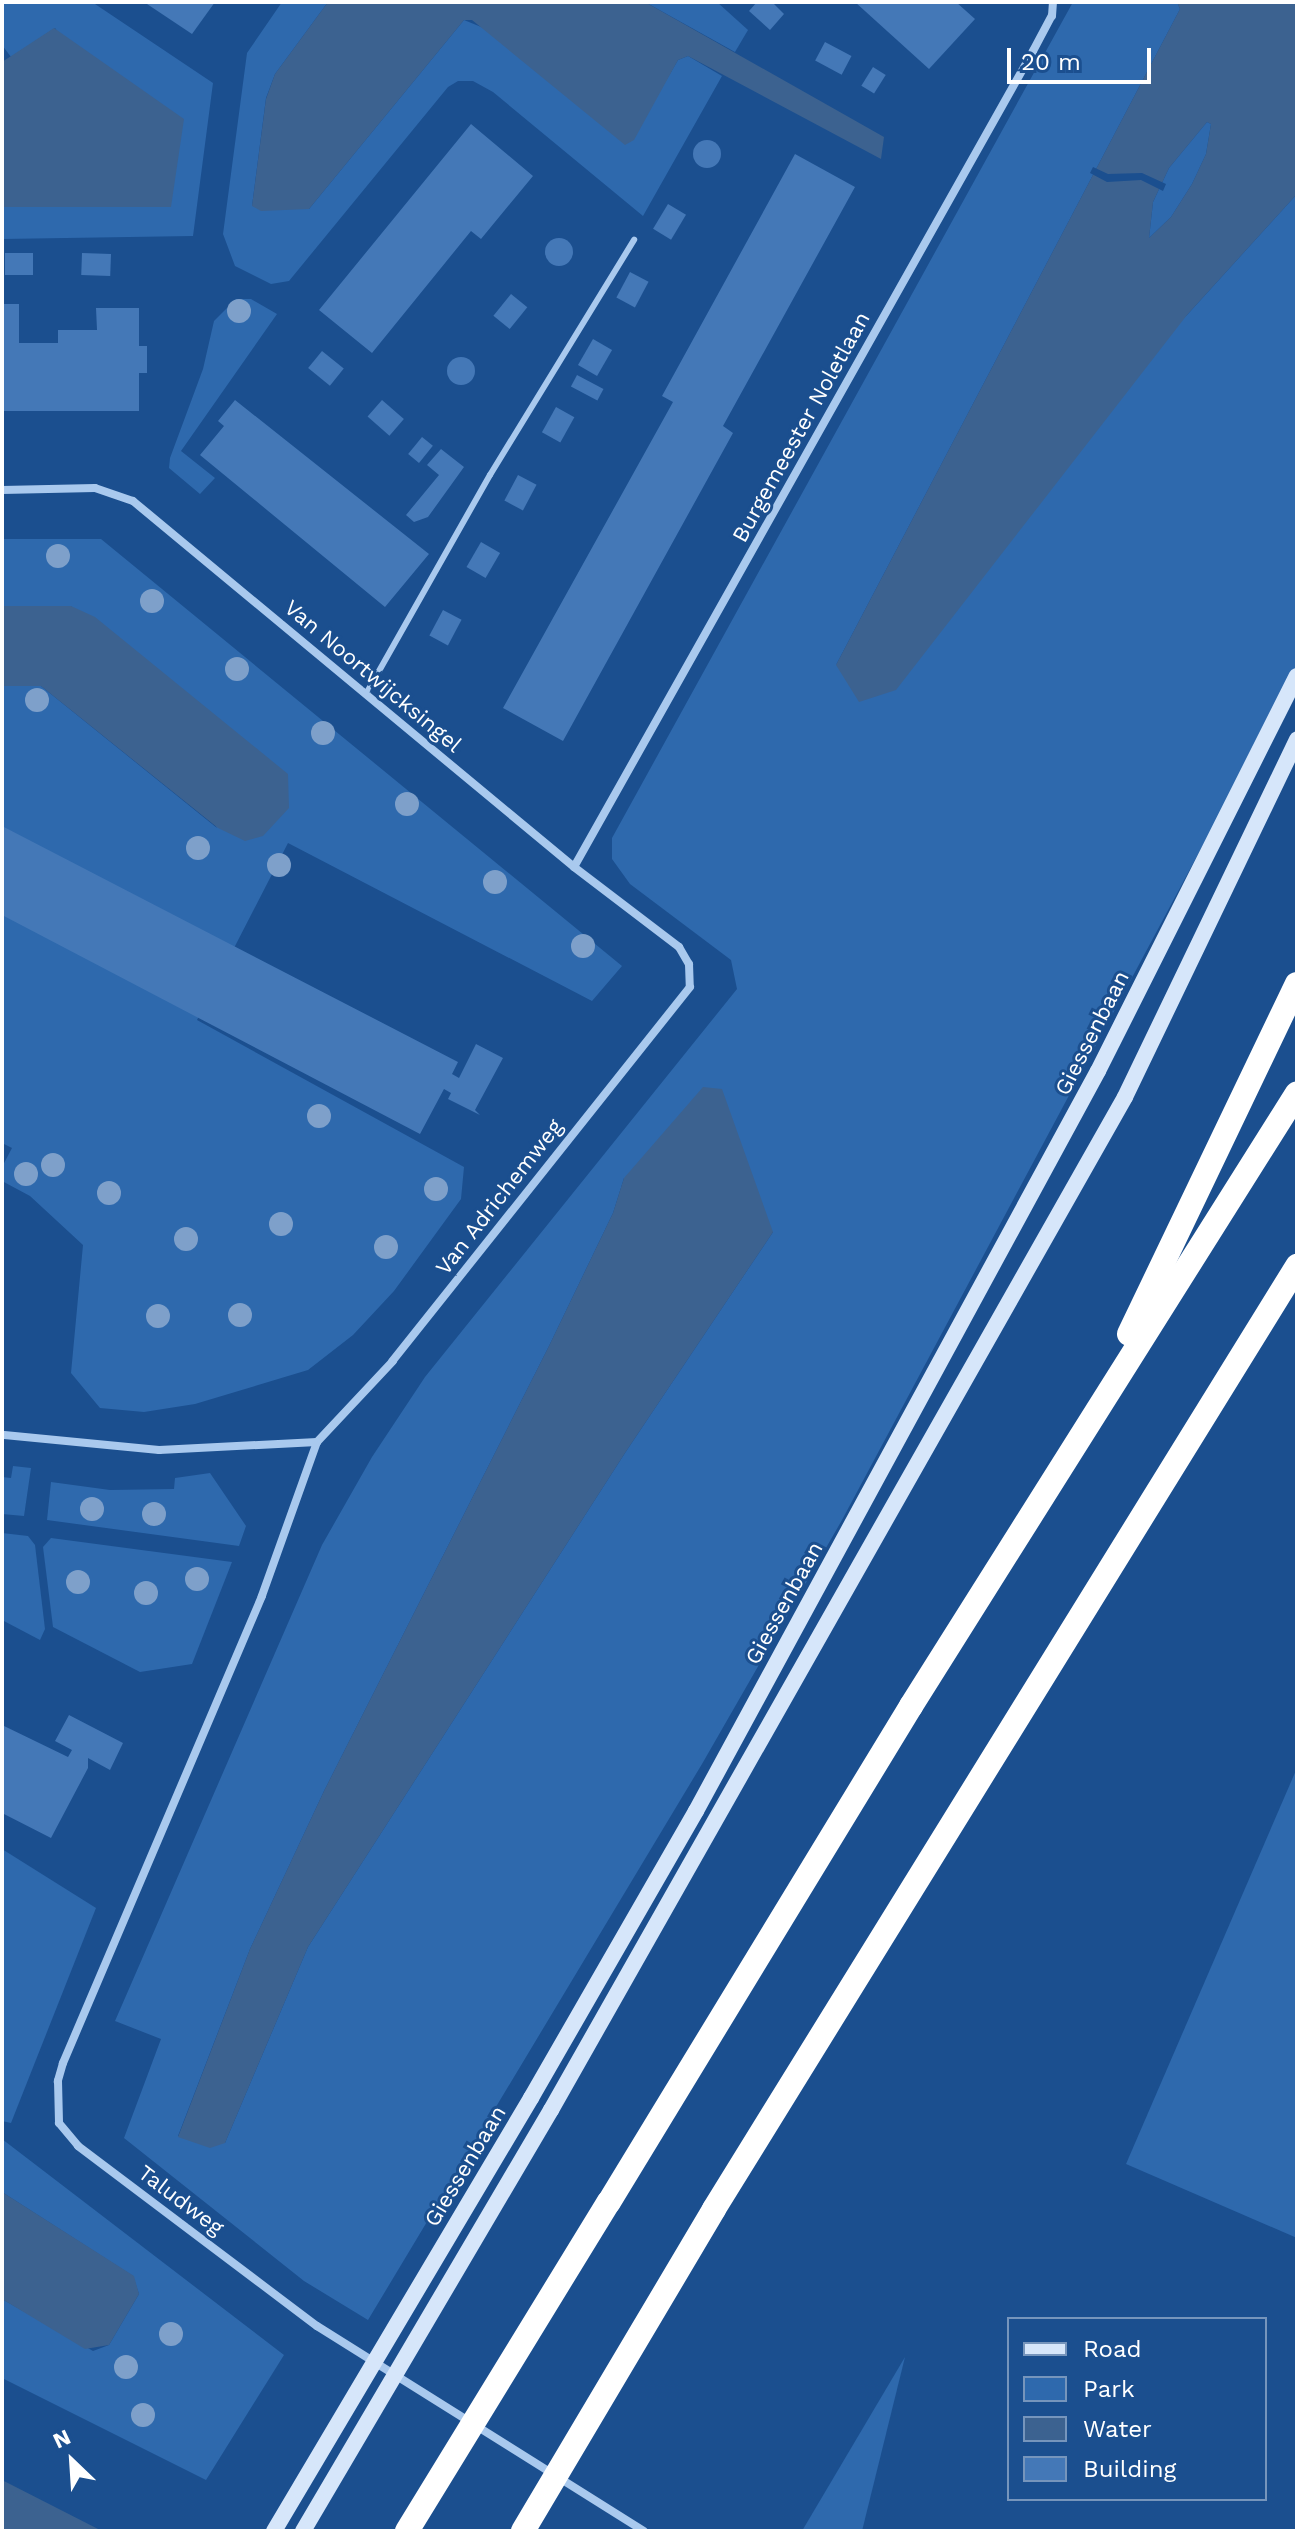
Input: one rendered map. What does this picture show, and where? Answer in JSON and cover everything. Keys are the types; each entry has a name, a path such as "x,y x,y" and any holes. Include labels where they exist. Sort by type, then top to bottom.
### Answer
{"highway":[{"path":"1081,1434 1297,984"},
{"path":"407,2531 1081,1434 1297,1093"},
{"path":"523,2531 714,2209 1297,1266"}],"street":[{"name":"Burgemeester Noletlaan","path":"574,867 1039,39 1053,2"},
{"name":"Van Noortwijcksingel","path":"2,490 95,488 133,501 574,867 679,947 689,964"},
{"name":"Giessenbaan","path":"274,2531 531,2098 696,1811 1098,1071 1297,676"},
{"name":"Giessenbaan","path":"303,2531 551,2110 1125,1097 1297,739"},
{"name":"Van Adrichemweg","path":"204,1727 262,1596 317,1442 393,1361 690,987 689,964"},
{"path":"2,1435 159,1450 317,1442"},
{"name":"Taludweg","path":"204,1727 63,2063 58,2081 59,2123 78,2146 317,2326 644,2531"}],"lane":[{"path":"366,694 490,475 634,240"}],"green space":[{"path":"2,2 92,2 213,83 193,236 2,239 2,207 170,207 55,28 11,57 2,45"},
{"path":"282,2 328,2 275,74 266,98 252,206 309,209 464,20 656,98 678,60 688,56 722,76 643,216 493,92 473,81 458,81 448,87 289,281 271,284 235,266 223,234 247,53"},
{"path":"645,2 717,2 748,30 735,52"},
{"path":"1073,2 1177,2 1180,9 836,665 1187,315 1297,194 1297,669 842,1520 702,1764 368,2320 304,2281 124,2138 161,2039 115,2021 322,1545 372,1457 425,1377 737,989 731,960 630,884 612,859 612,838","holes":["624,1178 773,1232 625,1453 308,1947 225,2143 178,2136 250,1949 324,1791 549,1346 613,1213"]},
{"path":"1207,122 1211,124 1206,154 1192,184 1171,217 1149,238 1153,202 1169,168"},
{"path":"236,299 251,299 277,314 181,451 215,478 200,494 169,468 170,458 203,369 214,321"},
{"path":"2,539 101,539 622,966 592,1001 288,843 197,1020 464,1167 461,1199 394,1291 353,1335 308,1370 195,1404 144,1412 100,1408 71,1373 83,1245 30,1196 2,1181 2,1167 12,1148 2,1143 2,686 41,686 217,828 71,606 2,606"},
{"path":"13,1466 31,1468 24,1516 2,1514 2,1477 11,1478"},
{"path":"210,1473 246,1526 239,1546 47,1520 51,1482 110,1490 174,1489 175,1478"},
{"path":"2,1533 28,1536 35,1545 45,1629 40,1640 2,1620"},
{"path":"51,1538 232,1562 192,1664 140,1672 53,1627 43,1547"},
{"path":"1297,1768 1297,2238 1126,2164"},
{"path":"2,1849 96,1908 11,2123 2,2121"},
{"path":"2,2139 284,2355 206,2480 2,2378 2,2299 93,2351 109,2345 139,2294 133,2276 2,2192"},
{"path":"905,2357 862,2531 802,2531"}],"water":[{"path":"328,2 645,2 884,137 881,159 688,56 678,60 634,140 625,145 472,20 464,20 309,209 261,211 252,206 266,99 275,74"},
{"path":"1177,2 1297,2 1297,194 1187,315 896,690 859,702 836,665 1180,9","holes":["1207,122 1211,124 1206,154 1192,184 1171,217 1149,238 1153,202 1169,168"]},
{"path":"54,28 184,119 171,207 2,207 2,62"},
{"path":"2,606 71,606 95,617 288,774 289,808 263,836 245,841 218,828 41,686 2,686"},
{"path":"703,1087 722,1089 773,1232 625,1453 308,1947 225,2143 210,2148 178,2137 250,1949 324,1791 549,1346 613,1213 624,1178"},
{"path":"2,2192 134,2276 139,2294 109,2345 85,2349 2,2299"},
{"path":"2,2480 102,2531 2,2531"}],"pier":[{"path":"1093,167 1108,174 1142,173 1166,184 1163,191 1141,180 1107,182 1090,173"}],"building":[{"path":"144,2 215,2 192,34"},
{"path":"757,2 772,2 784,14 770,30 749,11"},
{"path":"855,2 956,2 975,19 929,69"},
{"path":"825,42 851,56 842,75 815,61"},
{"path":"873,67 886,75 874,94 861,86"},
{"path":"471,124 533,176 481,239 471,231 372,353 319,310"},
{"path":"707,140 717,144 721,154 717,164 707,168 697,164 693,154 697,144"},
{"path":"795,154 855,187 723,426 733,433 563,741 503,708 673,402 662,396"},
{"path":"668,204 686,215 671,240 653,229"},
{"path":"559,238 569,242 573,252 569,262 559,266 549,262 545,252 549,242"},
{"path":"5,253 33,253 33,275 5,275"},
{"path":"82,253 111,254 110,276 81,275"},
{"path":"630,272 649,282 635,307 616,298"},
{"path":"511,294 527,307 510,329 493,316"},
{"path":"2,304 19,304 19,343 58,343 58,330 97,330 96,308 139,308 139,346 147,346 147,373 139,373 139,411 2,411"},
{"path":"593,339 612,350 597,376 578,365"},
{"path":"322,351 344,369 330,386 308,368"},
{"path":"461,357 471,361 475,371 471,381 461,385 451,381 447,371 451,361"},
{"path":"577,375 603,389 597,401 571,386"},
{"path":"235,400 429,554 385,607 200,455 224,426 218,421"},
{"path":"382,400 404,419 389,436 368,417"},
{"path":"556,407 574,417 560,443 542,432"},
{"path":"422,437 433,446 419,463 408,454"},
{"path":"441,449 464,467 428,517 414,522 406,515 439,475 427,465"},
{"path":"518,475 537,485 523,510 504,501"},
{"path":"481,542 500,553 486,578 466,567"},
{"path":"443,610 462,620 448,645 429,636"},
{"path":"2,826 458,1062 452,1074 459,1078 476,1044 503,1058 475,1110 480,1115 448,1099 451,1093 444,1089 420,1134 2,915"},
{"path":"69,1715 123,1743 110,1770 88,1758 88,1768 51,1838 2,1813 2,1725 68,1757 72,1750 55,1741"}]}
